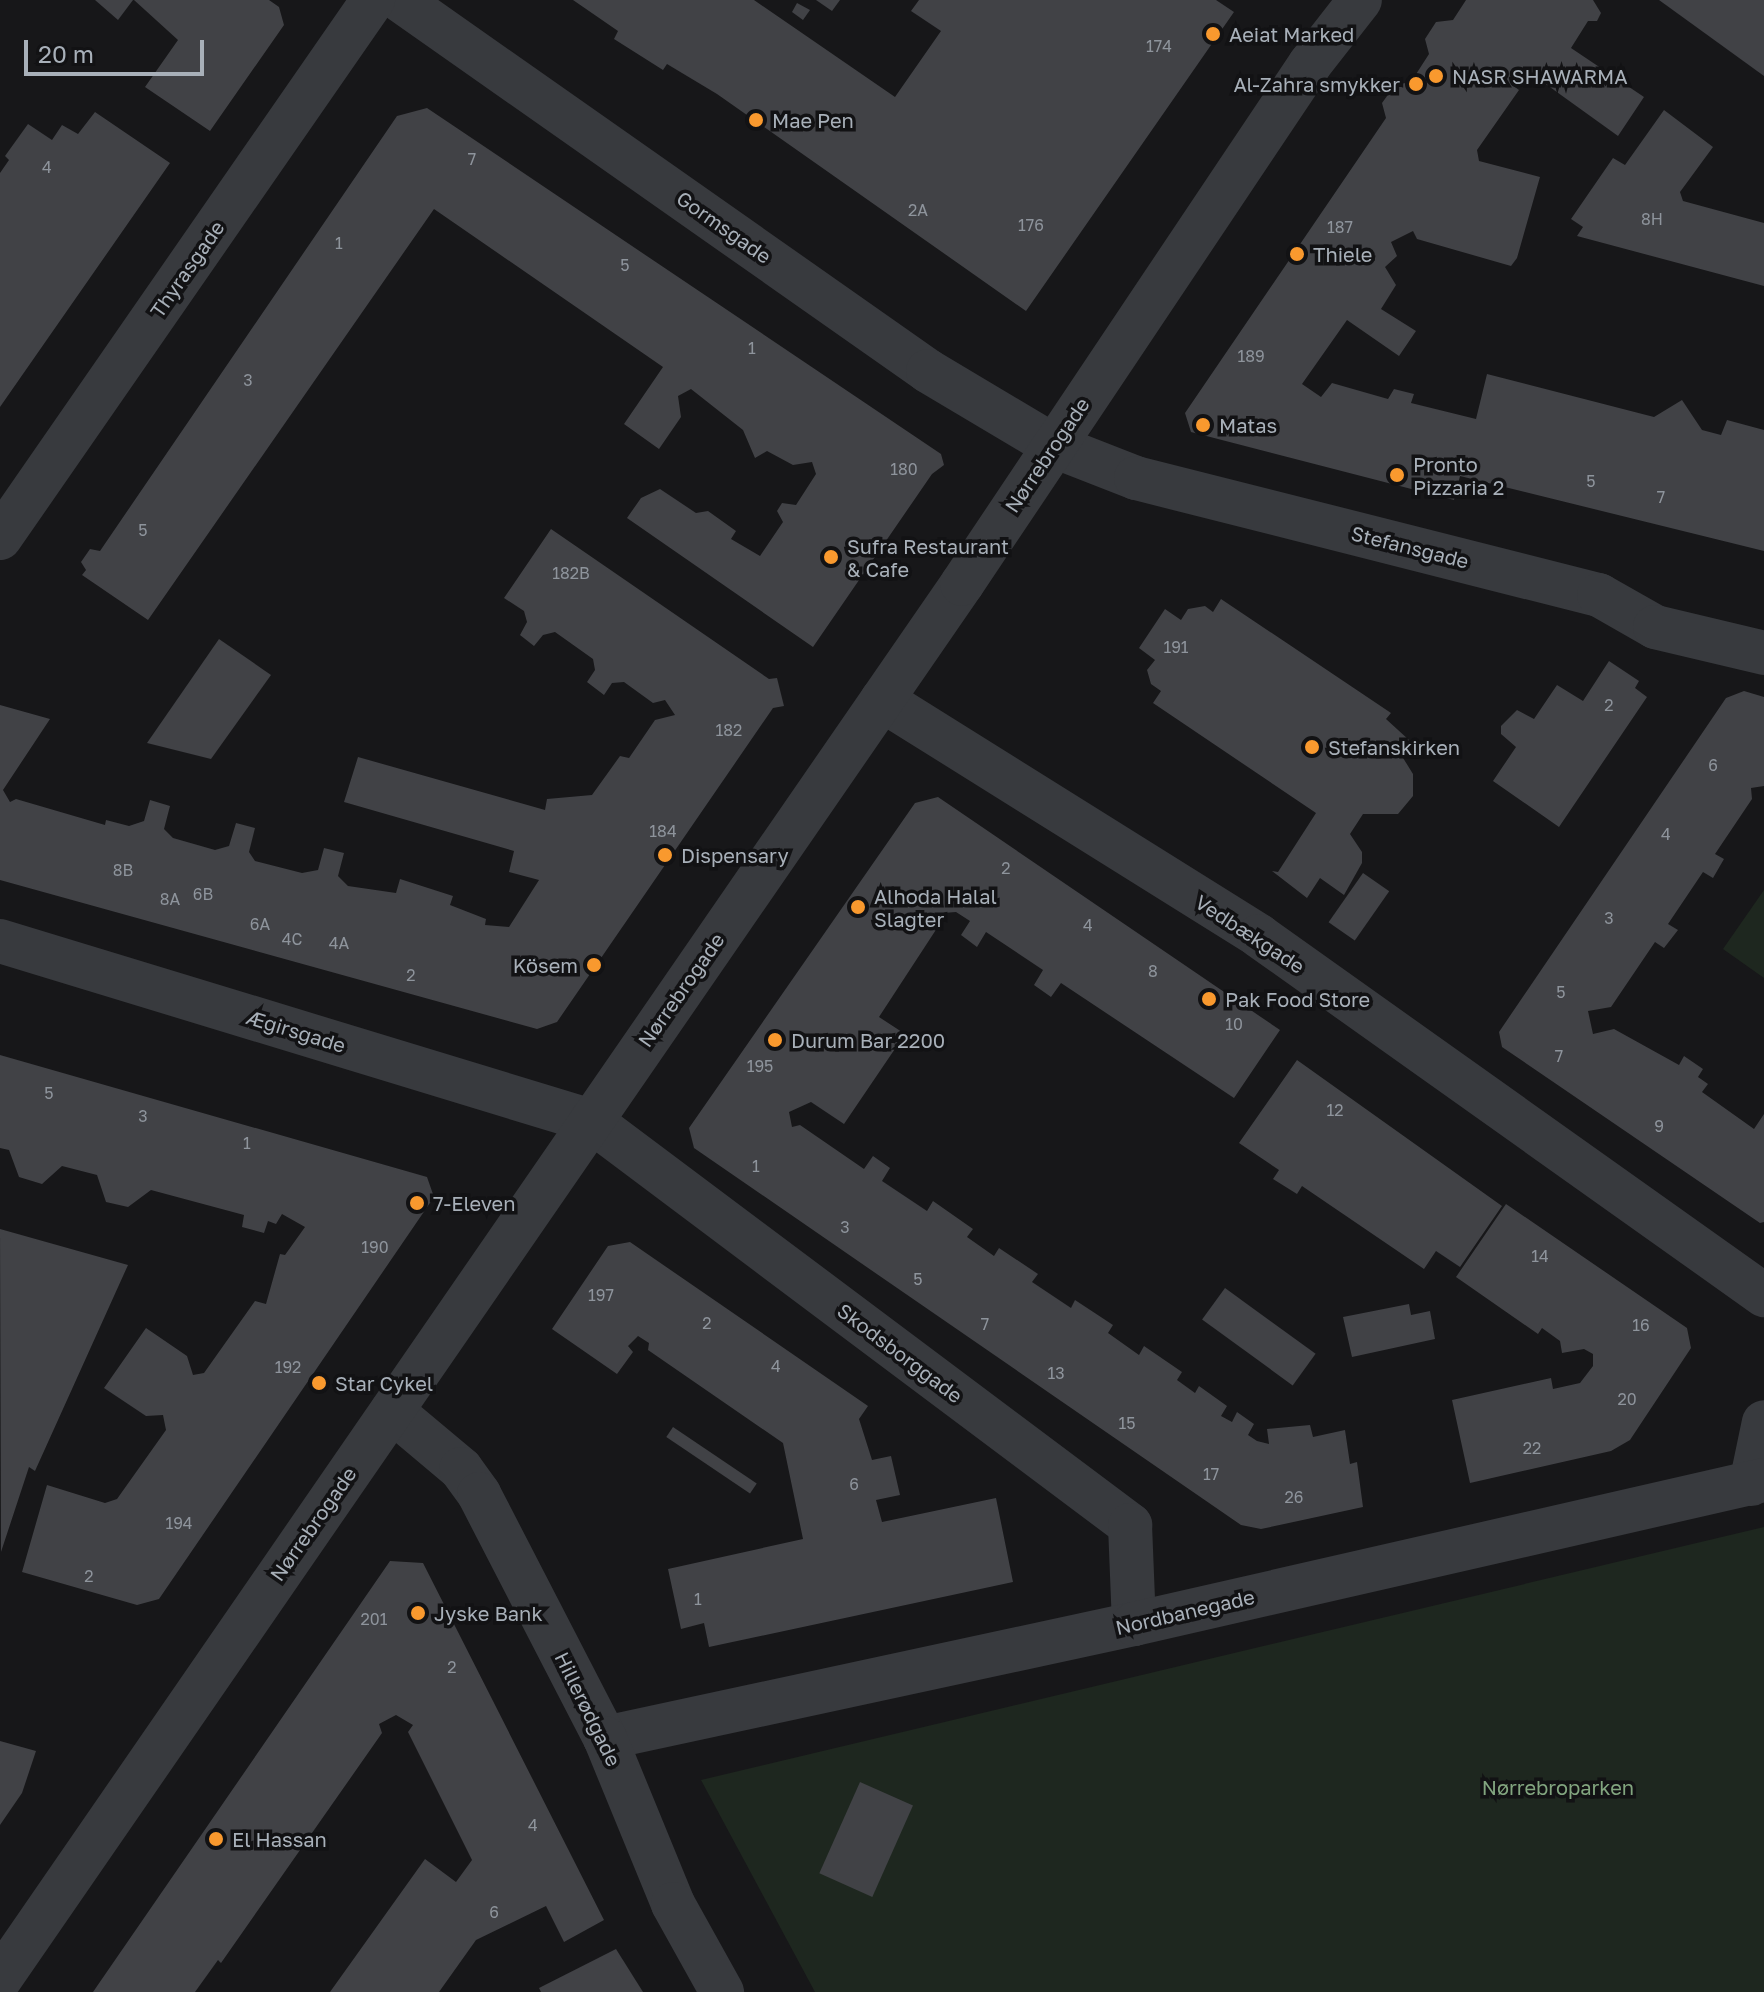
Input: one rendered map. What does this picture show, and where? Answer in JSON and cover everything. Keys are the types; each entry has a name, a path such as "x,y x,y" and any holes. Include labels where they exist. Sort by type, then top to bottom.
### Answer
{"street":[{"name":"Thyrasgade","path":"0,538 373,0"},
{"name":"Gormsgade","path":"400,0 928,371 1054,446"},
{"name":"Nørrebrogade","path":"0,1979 882,700 1310,64 1360,0"},
{"name":"Stefansgade","path":"1054,446 1136,478 1599,595 1655,627 1764,653"},
{"name":"Vedbækgade","path":"882,700 1259,936 1764,1295"},
{"name":"Ægirsgade","path":"0,941 591,1121"},
{"name":"Skodsborggade","path":"591,1121 1130,1525 1134,1624"},
{"name":"Hillerødgade","path":"392,1411 461,1469 479,1494 605,1738 673,1904 722,1992"},
{"path":"1757,1482 1764,1422"},
{"name":"Nordbanegade","path":"605,1738 1134,1624 1757,1482"}],"green space":[{"path":"1764,890 1764,978 1723,949"},
{"name":"Nørrebroparken","path":"1764,1527 1764,1992 815,1992 701,1780"}],"building":[{"path":"95,0 133,0 118,20"},
{"path":"134,0 269,0 279,7 284,25 210,131 145,87 178,40"},
{"path":"573,0 754,0 895,97 941,31 911,11 919,0 1216,0 1234,12 1026,311 717,94 667,64 663,70 614,39 618,31"},
{"path":"816,0 840,0 832,11"},
{"path":"1466,0 1593,0 1601,13 1597,21 1588,21 1571,48 1644,97 1618,136 1529,72 1515,76 1511,84 1519,90 1477,150 1479,161 1540,177 1517,258 1511,266 1417,239 1413,231 1391,242 1397,256 1385,267 1396,285 1381,309 1416,331 1399,356 1347,320 1302,384 1321,397 1332,383 1388,399 1394,389 1414,394 1411,403 1476,419 1487,374 1654,417 1682,400 1702,430 1721,435 1727,420 1764,430 1764,551 1460,476 1454,500 1191,432 1185,413 1386,118 1382,103 1395,85 1411,82 1429,54 1425,39 1436,22 1453,20"},
{"path":"1659,0 1764,0 1764,76"},
{"path":"797,3 810,10 803,20 792,12"},
{"path":"427,108 941,454 944,465 932,474 813,647 627,518 641,498 660,489 696,513 708,511 736,531 731,539 760,556 783,522 777,511 782,503 796,505 816,474 812,462 793,465 767,451 755,458 743,430 691,389 678,396 681,417 659,449 624,424 663,367 434,209 148,620 82,575 86,570 81,562 90,549 100,551 397,116"},
{"path":"1664,110 1713,147 1680,192 1683,201 1764,223 1764,286 1577,236 1583,227 1571,219 1613,158 1625,165"},
{"path":"95,112 170,163 0,407 0,173 9,160 5,156 28,124 52,140 62,125 78,134"},
{"path":"551,529 769,679 777,678 784,706 773,708 557,1022 537,1029 0,880 0,705 50,719 3,790 10,802 16,799 105,825 106,820 129,826 144,821 150,800 170,806 164,829 173,838 215,850 229,846 236,823 255,828 249,852 255,861 302,873 318,870 324,848 344,853 338,876 348,886 396,893 400,879 453,896 450,905 486,919 485,925 509,927 539,880 509,872 514,851 344,802 358,757 545,810 547,799 592,795 620,756 629,758 655,720 675,715 665,700 653,703 624,682 612,683 604,695 587,682 595,670 593,659 555,632 543,635 534,646 520,635 527,622 524,611 504,598"},
{"name":"Stefanskirken","path":"1221,599 1391,713 1386,719 1409,740 1400,753 1413,774 1413,796 1398,814 1363,814 1350,834 1362,852 1362,863 1344,895 1320,878 1307,898 1272,871 1278,872 1316,813 1153,703 1161,691 1151,684 1147,670 1155,660 1139,648 1165,609 1181,620 1188,609 1205,606 1213,612"},
{"path":"219,639 271,675 211,759 147,743"},
{"path":"1609,661 1639,681 1635,688 1647,697 1559,827 1493,781 1516,747 1501,734 1501,726 1517,710 1534,719 1557,685 1583,701"},
{"path":"1744,691 1764,697 1764,786 1751,788 1752,799 1715,854 1724,859 1713,878 1703,872 1668,924 1678,930 1664,948 1655,942 1611,1007 1588,1011 1593,1034 1614,1029 1679,1065 1684,1056 1703,1069 1698,1077 1708,1084 1702,1092 1754,1129 1764,1114 1764,1222 1760,1223 1502,1047 1499,1032 1726,698"},
{"path":"938,797 1280,1030 1234,1098 1061,983 1051,997 1034,985 1043,970 986,932 977,947 961,935 970,921 956,912 943,913 943,919 879,1017 905,1034 844,1124 811,1102 789,1112 792,1127 800,1125 864,1169 873,1156 890,1168 882,1181 927,1211 933,1201 973,1229 967,1237 994,1256 999,1248 1038,1274 1032,1282 1071,1308 1075,1300 1113,1325 1108,1333 1139,1355 1144,1346 1182,1372 1177,1380 1195,1393 1199,1386 1227,1406 1221,1416 1232,1422 1237,1412 1254,1424 1248,1435 1257,1441 1269,1444 1267,1429 1310,1425 1313,1437 1345,1430 1350,1464 1357,1462 1363,1507 1261,1529 1241,1525 694,1148 689,1128 915,803"},
{"path":"1363,873 1389,891 1355,941 1329,922"},
{"path":"0,1055 427,1177 434,1197 159,1599 137,1605 22,1572 47,1485 105,1503 117,1499 166,1430 163,1415 146,1416 104,1388 146,1328 187,1356 193,1375 204,1373 255,1301 266,1304 280,1254 285,1255 305,1227 282,1214 276,1224 268,1221 264,1233 242,1227 244,1215 151,1190 128,1207 106,1202 97,1175 62,1166 42,1184 19,1177 9,1150 0,1148"},
{"path":"1297,1060 1502,1206 1460,1267 1436,1251 1424,1269 1302,1186 1297,1194 1273,1179 1279,1170 1239,1143"},
{"path":"1506,1204 1687,1328 1691,1348 1630,1440 1611,1451 1470,1483 1452,1400 1551,1378 1553,1389 1580,1383 1593,1366 1593,1354 1584,1349 1562,1353 1560,1341 1542,1328 1538,1334 1456,1277"},
{"path":"0,1229 128,1265 35,1471 29,1467 1,1552"},
{"path":"630,1242 868,1406 859,1419 872,1460 891,1456 900,1495 876,1500 882,1522 996,1498 1013,1582 709,1647 704,1623 681,1629 668,1569 803,1539 783,1443 648,1350 649,1343 638,1336 628,1346 633,1352 617,1374 552,1329 608,1246"},
{"path":"1225,1288 1316,1354 1293,1385 1202,1320"},
{"path":"1409,1304 1411,1315 1430,1311 1435,1339 1352,1357 1343,1317"},
{"path":"673,1427 757,1483 750,1493 666,1437"},
{"path":"390,1561 423,1563 604,1920 564,1942 546,1906 476,1940 439,1992 330,1992 425,1859 456,1882 472,1860 408,1732 413,1725 396,1715 379,1724 382,1733 221,1963 218,1960 195,1992 93,1992"},
{"path":"0,1741 36,1751 22,1793 0,1825"},
{"path":"860,1782 913,1806 872,1897 819,1873"},
{"path":"616,1949 643,1992 541,1992 539,1988"}],"place":[{"name":"Aeiat Marked","path":"1213,34"},
{"name":"NASR SHAWARMA","path":"1436,76"},
{"name":"Al-Zahra smykker","path":"1416,84"},
{"name":"Mae Pen","path":"756,120"},
{"name":"Thiele","path":"1297,254"},
{"name":"Matas","path":"1203,425"},
{"name":"Pronto Pizzaria 2","path":"1397,475"},
{"name":"Sufra Restaurant & Cafe","path":"831,557"},
{"name":"Stefanskirken","path":"1312,747"},
{"name":"Dispensary","path":"665,855"},
{"name":"Alhoda Halal Slagter","path":"858,907"},
{"name":"Kösem","path":"594,965"},
{"name":"Pak Food Store","path":"1209,999"},
{"name":"Durum Bar 2200","path":"775,1040"},
{"name":"7-Eleven","path":"417,1203"},
{"name":"Star Cykel","path":"319,1383"},
{"name":"Jyske Bank","path":"418,1613"},
{"name":"El Hassan","path":"216,1839"}]}
